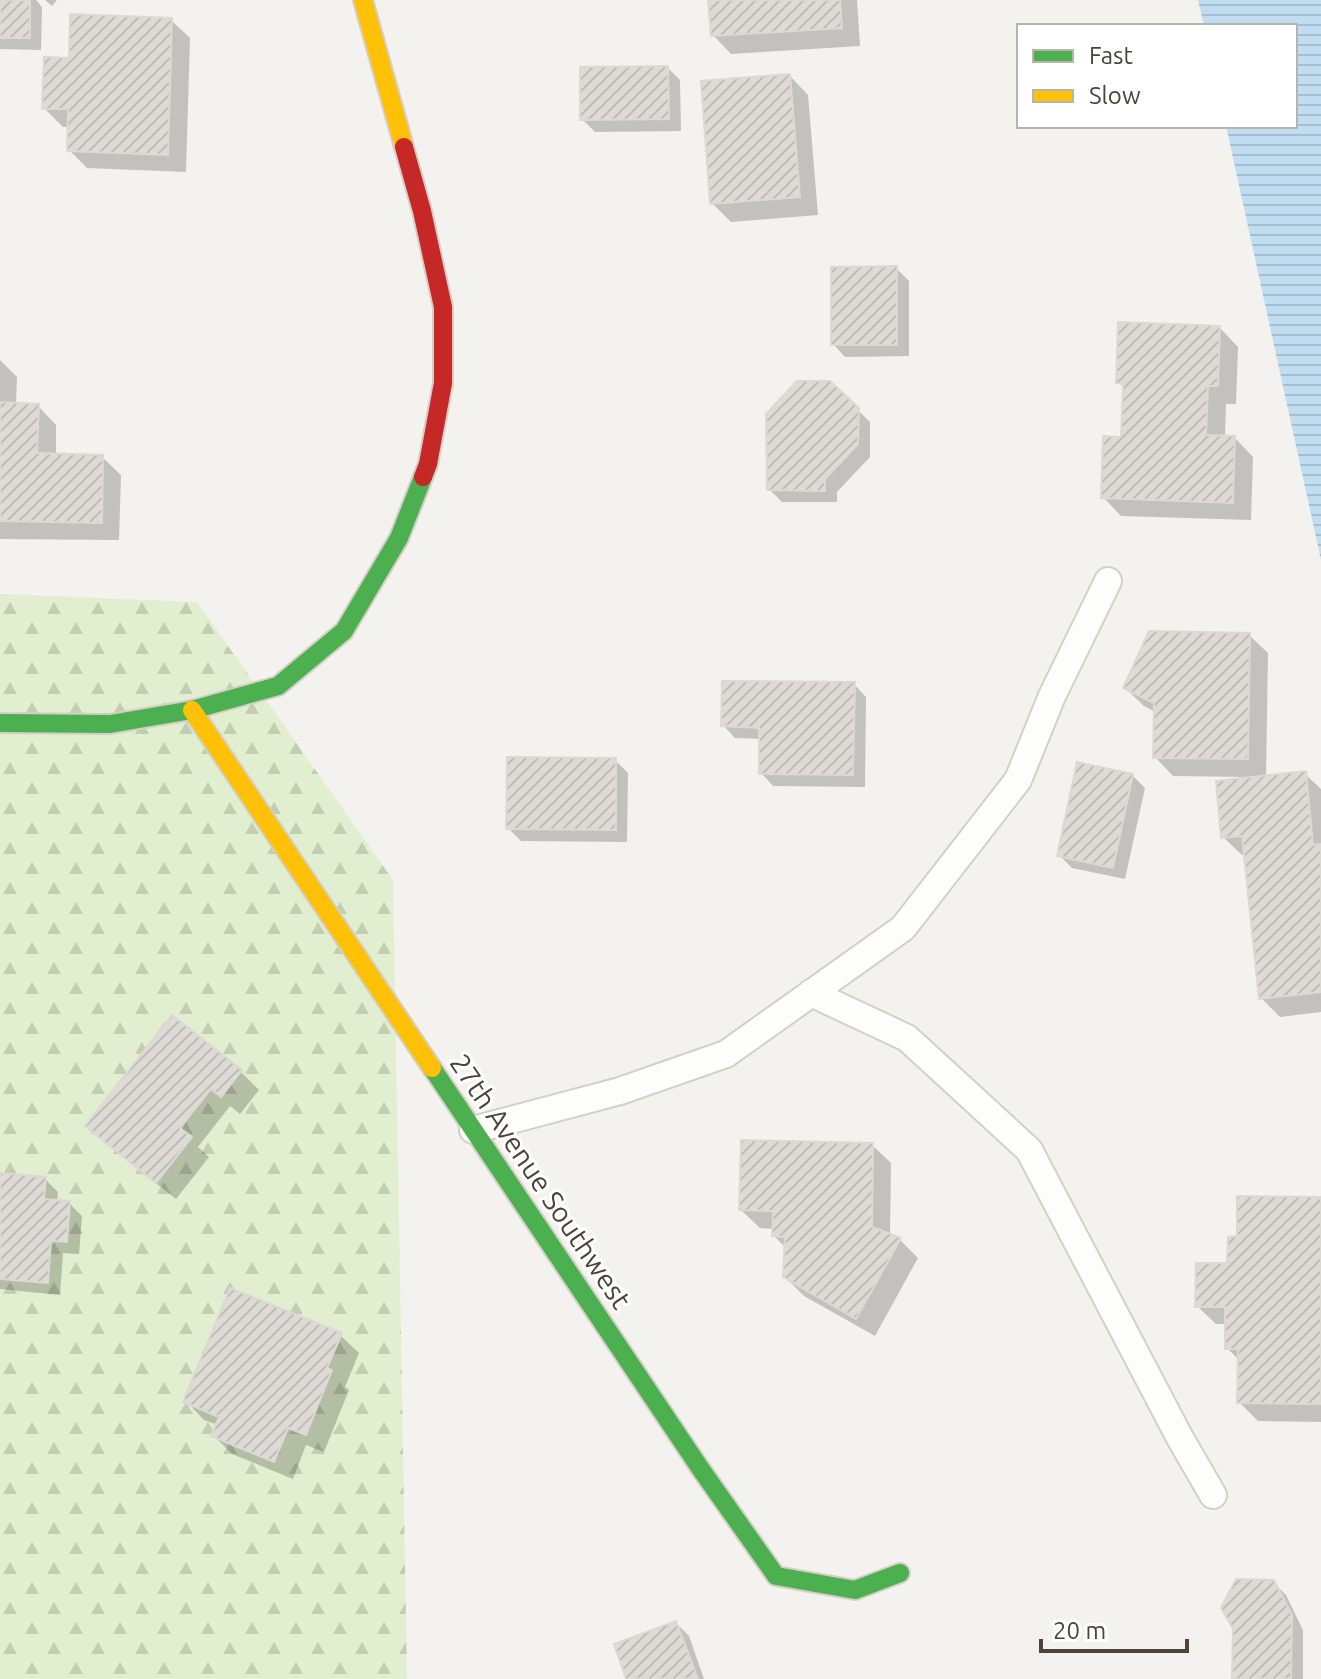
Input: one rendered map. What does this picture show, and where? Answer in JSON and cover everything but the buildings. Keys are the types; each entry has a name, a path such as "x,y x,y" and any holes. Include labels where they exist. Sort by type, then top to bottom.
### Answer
{"street":[{"path":"0,723 110,724 192,710 278,686 344,631 399,538 428,464 443,383 443,307 422,211 363,0"},
{"name":"27th Avenue Southwest","path":"192,710 700,1468 776,1576 855,1590 900,1573"}],"lane":[{"path":"473,1130 620,1091 726,1054 903,928 1018,780 1052,696 1108,581"},
{"path":"811,993 907,1038 1029,1150 1213,1495"}],"green space":[{"path":"0,594 197,602 393,880 407,1679 0,1679"}],"water":[{"path":"1198,0 1321,0 1321,560 1226,128 1297,128 1297,24 1204,24"}],"traffic: fast":[{"path":"0,723 110,724 192,710 278,686 344,631 399,538 423,477"},
{"path":"432,1068 776,1576 855,1590 900,1573"}],"traffic: slow":[{"path":"363,0 404,147"},
{"path":"192,710 432,1068"}],"traffic: jam":[{"path":"404,147 443,307 443,383 423,477"}]}
